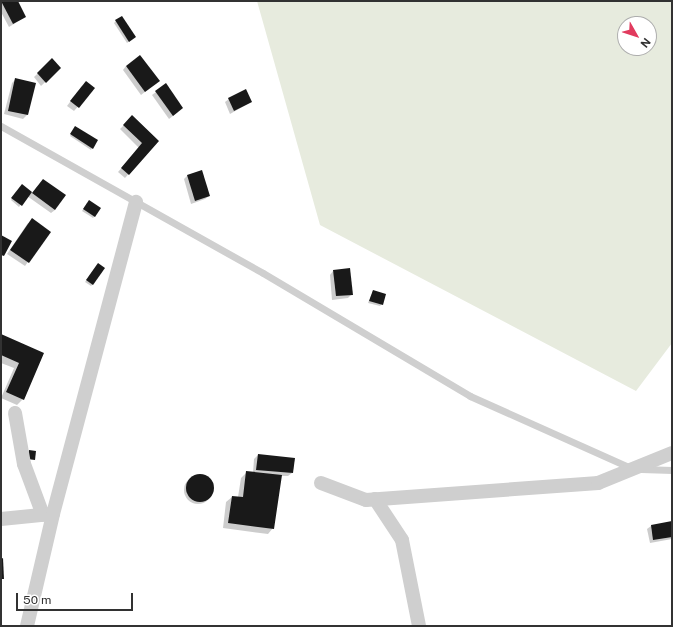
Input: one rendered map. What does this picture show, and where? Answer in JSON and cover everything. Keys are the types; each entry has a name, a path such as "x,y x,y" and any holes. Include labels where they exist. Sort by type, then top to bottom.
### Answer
{"street":[{"path":"27,626 48,514 136,202"},
{"path":"15,413 24,464 48,514"},
{"path":"321,483 366,500 598,483 672,453"},
{"path":"375,499 402,540 419,626"},
{"path":"1,518 48,514"}],"lane":[{"path":"1,126 263,273 470,396 632,469 672,470"}],"shaded area":[{"path":"257,1 672,1 672,343 636,391 320,225"}],"building":[{"path":"1,1 18,1 26,17 13,24"},
{"path":"122,16 136,37 129,42 115,20"},
{"path":"140,55 160,81 145,92 126,66"},
{"path":"52,58 61,68 46,83 37,73"},
{"path":"15,78 36,83 28,115 8,111"},
{"path":"86,81 95,88 79,108 70,101"},
{"path":"166,83 183,108 173,116 155,91"},
{"path":"246,89 252,102 234,111 228,98"},
{"path":"132,115 159,141 129,175 121,168 142,143 123,125"},
{"path":"75,126 98,140 93,149 70,134"},
{"path":"202,170 210,196 195,201 187,175"},
{"path":"43,179 66,195 55,210 32,193"},
{"path":"22,184 32,192 22,206 11,198"},
{"path":"89,200 101,208 95,217 83,209"},
{"path":"32,218 51,232 29,263 10,250"},
{"path":"1,235 12,241 4,256 1,255"},
{"path":"98,263 105,268 93,285 86,280"},
{"path":"350,268 353,295 336,296 333,270"},
{"path":"373,290 386,294 383,305 369,301"},
{"path":"1,334 44,353 24,400 6,392 19,363 1,355"},
{"path":"29,450 36,451 35,460 27,459"},
{"path":"258,454 295,458 293,473 256,470"},
{"path":"246,471 282,475 274,529 228,523 232,496 243,497"},
{"path":"200,474 210,478 214,488 210,498 200,502 190,498 186,488 190,478"},
{"path":"672,521 672,537 653,540 651,525"},
{"path":"3,558 4,579 1,579 1,559"}]}
